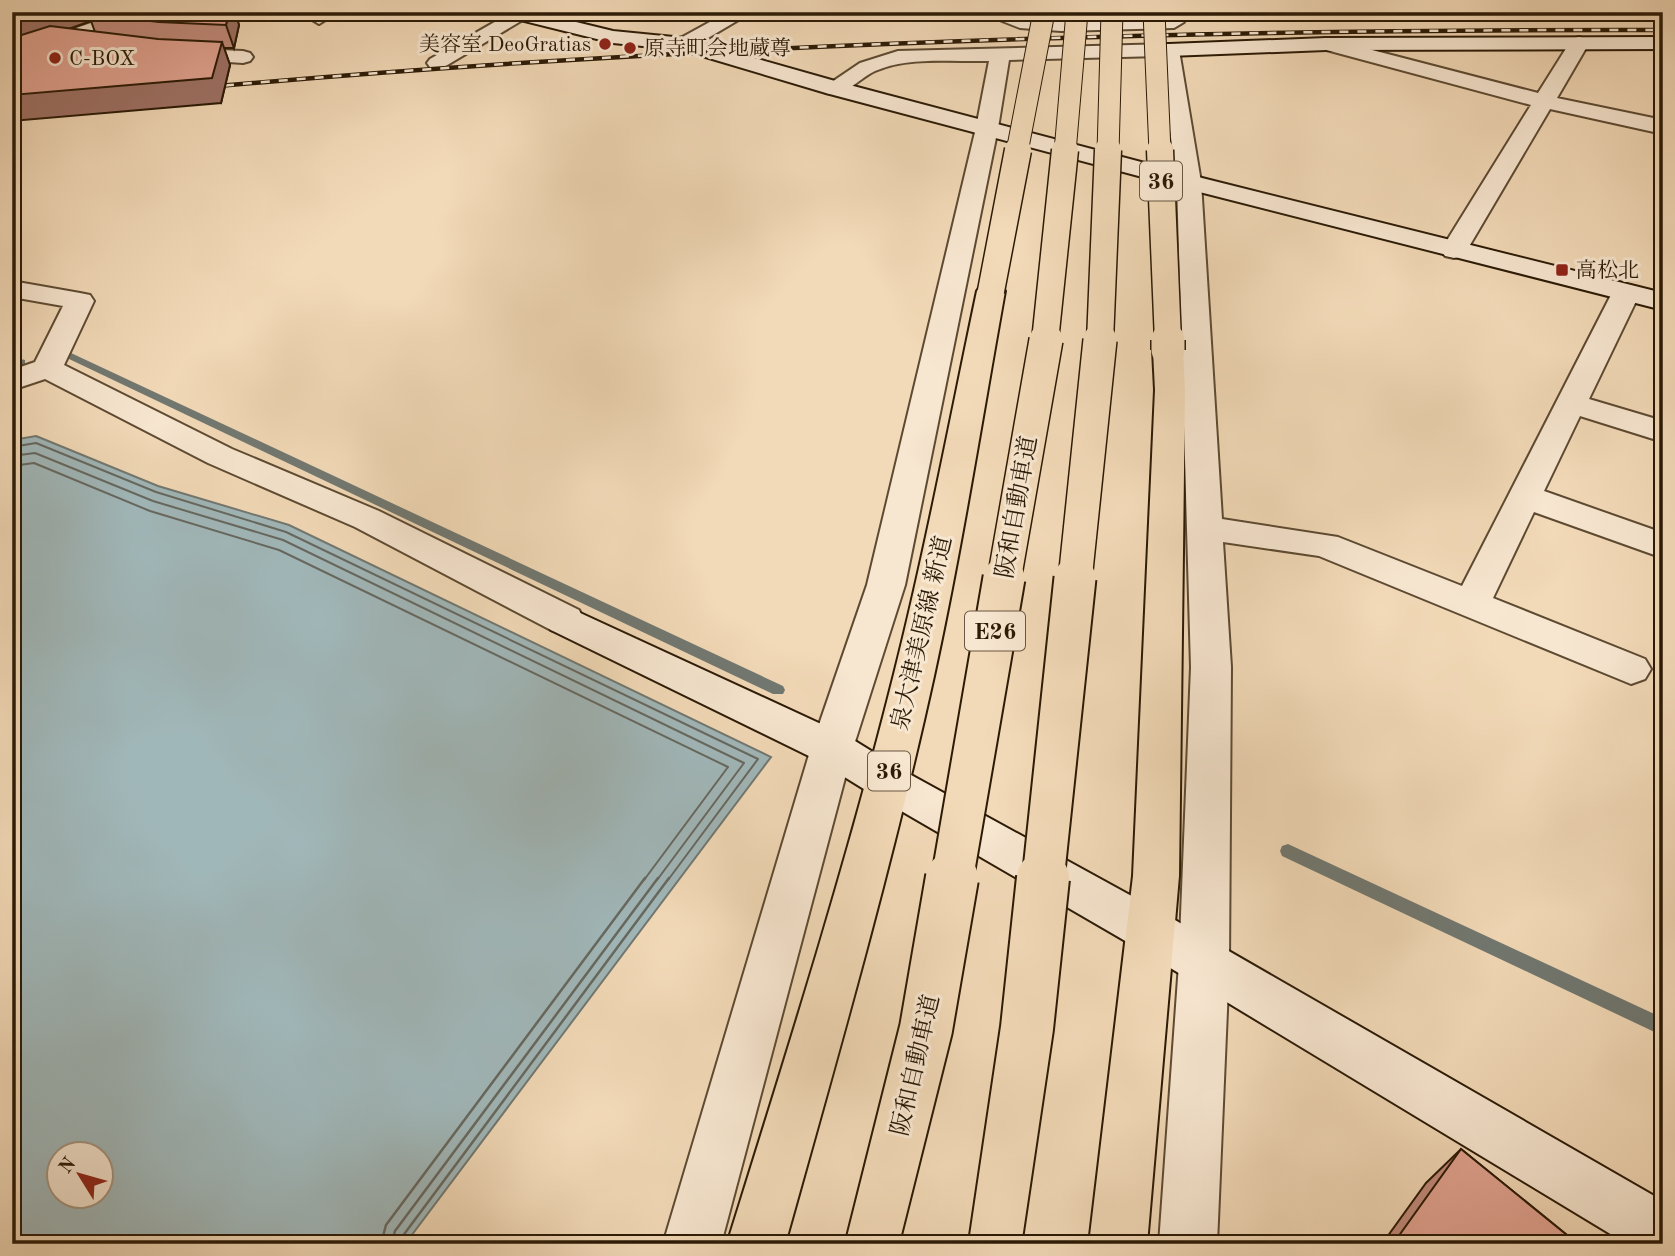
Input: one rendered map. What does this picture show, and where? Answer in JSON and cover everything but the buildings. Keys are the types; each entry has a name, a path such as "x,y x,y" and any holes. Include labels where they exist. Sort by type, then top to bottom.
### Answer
{"main road":[{"name":"泉大津美原線 新道","path":"756,1244 834,980 887,782 932,593 1044,12"},
{"name":"阪和自動車道","path":"872,1244 926,1029 1050,314 1077,12"},
{"path":"995,1244 1027,1028 1103,316 1112,12"},
{"name":"36","path":"1118,1244 1151,931 1160,806 1170,390 1154,12"}],"street":[{"path":"12,57 142,12"},
{"path":"684,44 743,12"},
{"path":"1010,12 1009,17 1014,21 1037,26 1174,22 1174,12"},
{"path":"437,63 516,14 612,37 684,44 834,88 1189,182 1663,302"},
{"path":"60,41 101,46"},
{"path":"1454,250 1579,43"},
{"path":"834,88 867,67 898,57 1326,44 1663,43"},
{"path":"1326,44 1542,101 1663,127"},
{"path":"1169,50 1189,182 1211,667 1204,964 1188,1244"},
{"path":"155,52 243,57"},
{"path":"692,1244 832,748 886,585 987,128 1000,55"},
{"path":"12,289 80,301 47,368 12,381"},
{"path":"1471,604 1626,293"},
{"path":"47,368 220,456 367,519 565,620 832,748 887,782 1151,931 1663,1233"},
{"path":"1571,403 1663,432"},
{"path":"1524,496 1663,546"},
{"path":"1204,528 1325,545 1631,669"}],"water":[{"path":"36,436 158,486 289,525 771,757 405,1244 12,1244 12,440"}],"waterway":[{"path":"71,356 778,690"},
{"path":"12,366 21,362"},
{"path":"1288,851 1663,1027"}],"railway":[{"path":"207,87 570,60 934,42 1299,32 1663,30"}],"place":[{"name":"美容室 DeoGratias","path":"605,44"},
{"name":"原寺町会地蔵尊","path":"630,48"},
{"name":"C-BOX","path":"55,58"},
{"name":"高松北","path":"1562,270"}]}
